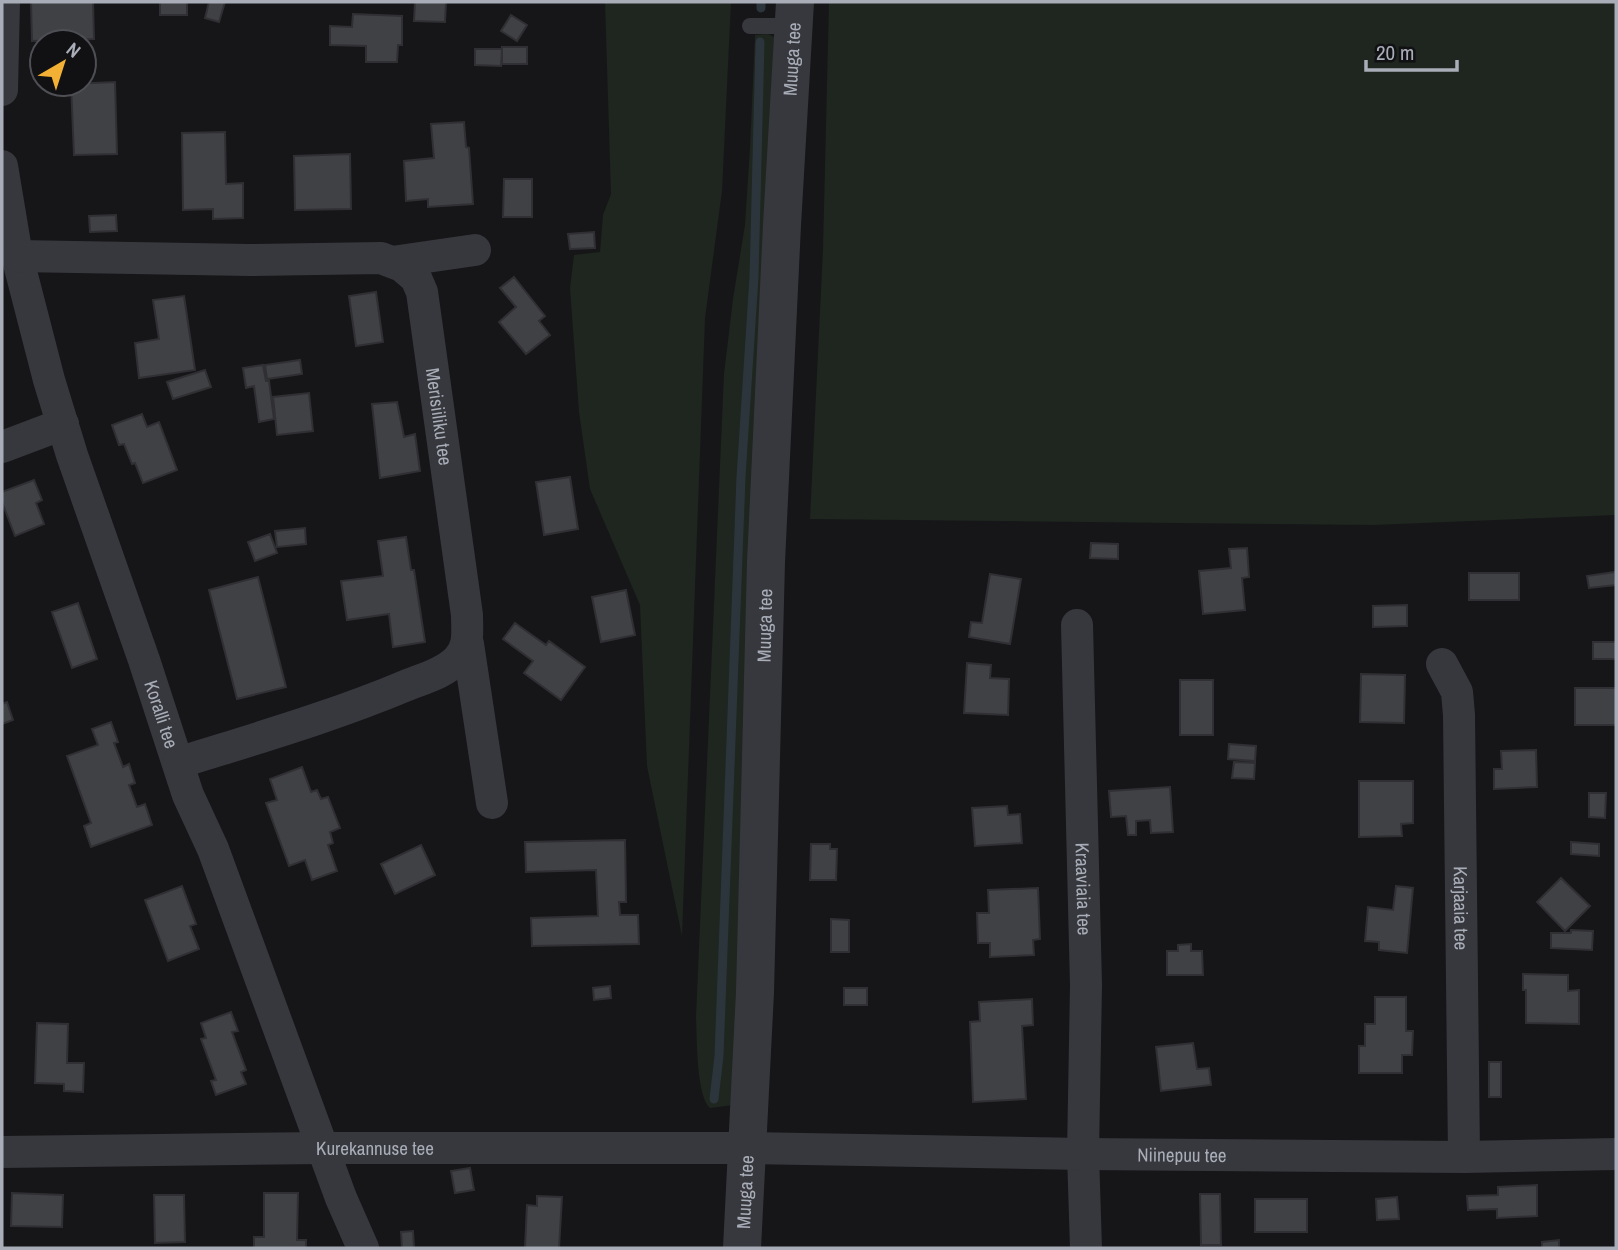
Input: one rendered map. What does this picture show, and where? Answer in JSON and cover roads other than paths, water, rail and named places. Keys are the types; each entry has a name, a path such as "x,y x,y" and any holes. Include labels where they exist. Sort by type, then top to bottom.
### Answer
{"street":[{"path":"2,90 5,2"},
{"name":"Muuga tee","path":"742,1248 755,992 766,548 794,14"},
{"name":"Koralli tee","path":"2,166 18,256 49,380 63,424 188,795 213,849 322,1148 363,1248"},
{"path":"18,256 249,260 381,258 392,262 475,250"},
{"name":"Merisiiliku tee","path":"392,262 402,266 416,278 422,292 467,615 468,644 492,803"},
{"path":"2,447 63,424"},
{"name":"Kraaviaia tee","path":"1077,625 1086,985 1083,1154 1086,1248"},
{"path":"178,763 376,698 441,671 457,660 468,644"},
{"name":"Karjaaia tee","path":"1442,664 1457,692 1459,715 1464,1157"},
{"name":"Kurekannuse tee","path":"2,1152 322,1148 748,1148"},
{"name":"Niinepuu tee","path":"748,1148 1464,1157 1616,1154"}],"lane":[{"path":"750,26 794,14"}],"waterway":[{"path":"761,2 761,8"},
{"path":"714,1099 719,1056 741,477 754,277 760,42"}]}
